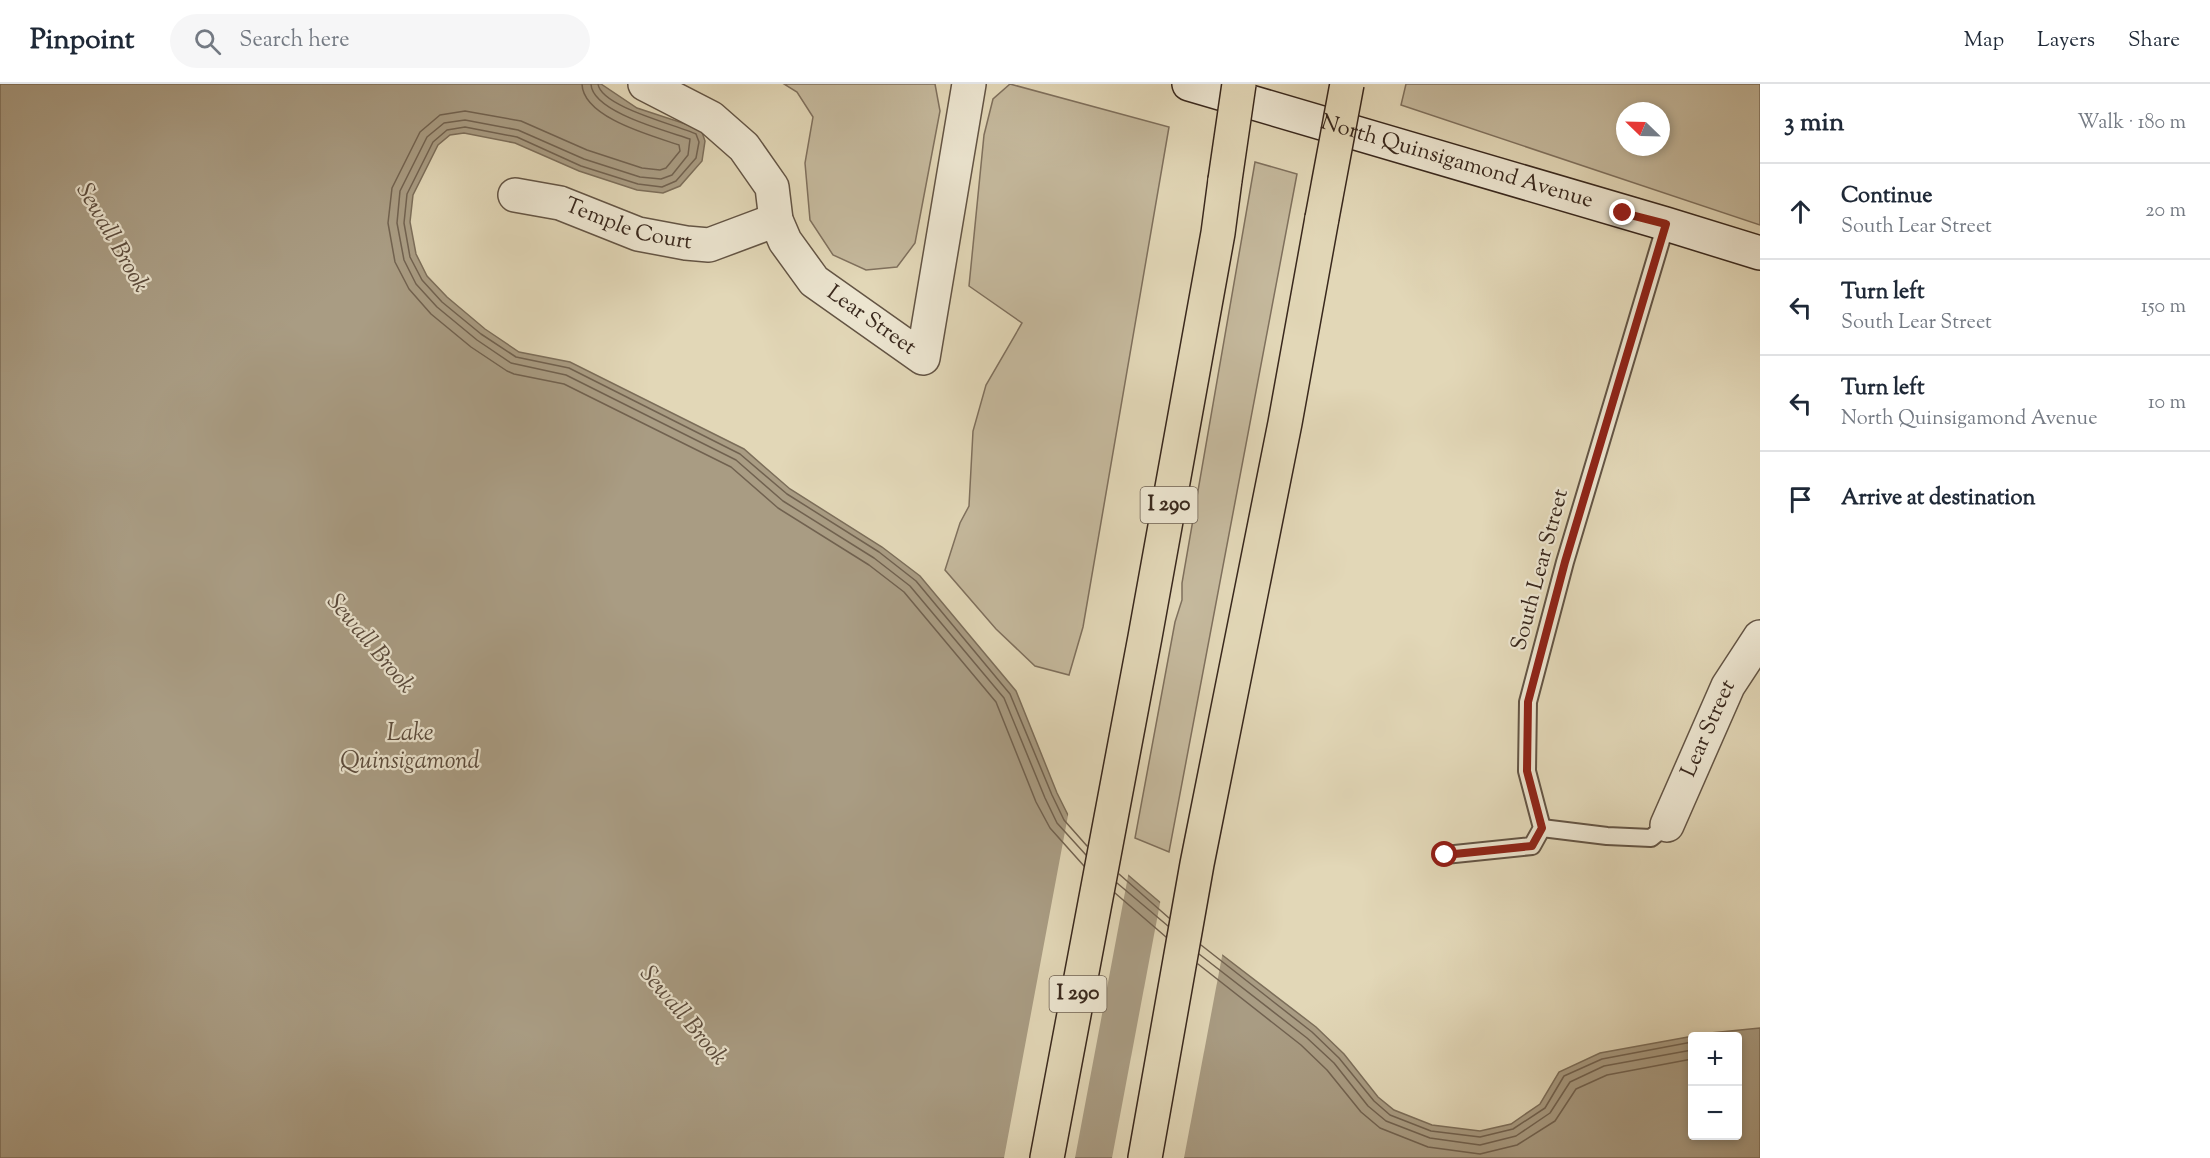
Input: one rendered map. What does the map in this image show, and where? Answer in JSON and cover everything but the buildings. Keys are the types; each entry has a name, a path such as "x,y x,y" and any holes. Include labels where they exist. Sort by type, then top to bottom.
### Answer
{"highway":[{"name":"I 290","path":"1047,1158 1216,245 1239,84"},
{"path":"1145,1158 1197,864 1283,435 1347,84"}],"street":[{"name":"Lear Street","path":"645,84 711,118 744,147 772,187 776,220 785,241 814,281 923,358 969,84"},
{"name":"North Quinsigamond Avenue","path":"1189,84 1666,224 1760,254"},
{"name":"Temple Court","path":"515,195 560,203 638,234 686,243 709,245 776,220"},
{"name":"Lear Street","path":"1667,825 1728,686 1760,637"}],"lane":[{"name":"South Lear Street","path":"1542,828 1527,771 1528,702 1565,562 1666,224"},
{"path":"1445,855 1532,846 1542,828 1606,836 1651,838 1667,825"}],"shaded area":[{"path":"784,84 935,84 940,111 915,243 897,267 866,270 833,255 810,220 805,163 813,117 797,92"},
{"path":"1010,84 1169,127 1083,627 1069,675 1035,666 996,629 945,570 960,523 969,506 973,431 986,385 1022,323 969,286 984,135 993,99"},
{"path":"1406,84 1760,84 1760,225 1401,105"},
{"path":"1255,162 1297,174 1169,852 1135,838 1175,622 1182,600 1182,583"}],"water":[{"name":"Lake Quinsigamond","path":"0,84 601,84 637,108 701,129 705,141 702,161 680,186 663,193 637,190 579,171 515,143 464,133 450,135 438,145 413,195 410,222 416,254 427,276 447,297 485,329 519,352 570,362 744,449 790,489 882,547 920,576 1016,691 1069,817 1101,852 1217,951 1316,1027 1344,1054 1378,1097 1394,1110 1432,1125 1480,1131 1511,1124 1540,1104 1559,1072 1600,1053 1688,1037 1688,1140 1742,1140 1742,1032 1720,1032 1760,1028 1760,1158 0,1158"}],"pier":[{"path":"1069,810 1103,849 1129,871 1075,1158 1004,1158"},
{"path":"1161,898 1223,951 1184,1158 1112,1158"}],"route":[{"path":"1445,855 1532,846 1542,828 1527,771 1528,702 1565,562 1666,224 1623,213"}],"water label":[{"name":"Sewall Brook","path":"112,238"},
{"name":"Sewall Brook","path":"370,644"},
{"name":"Sewall Brook","path":"683,1016"}]}
